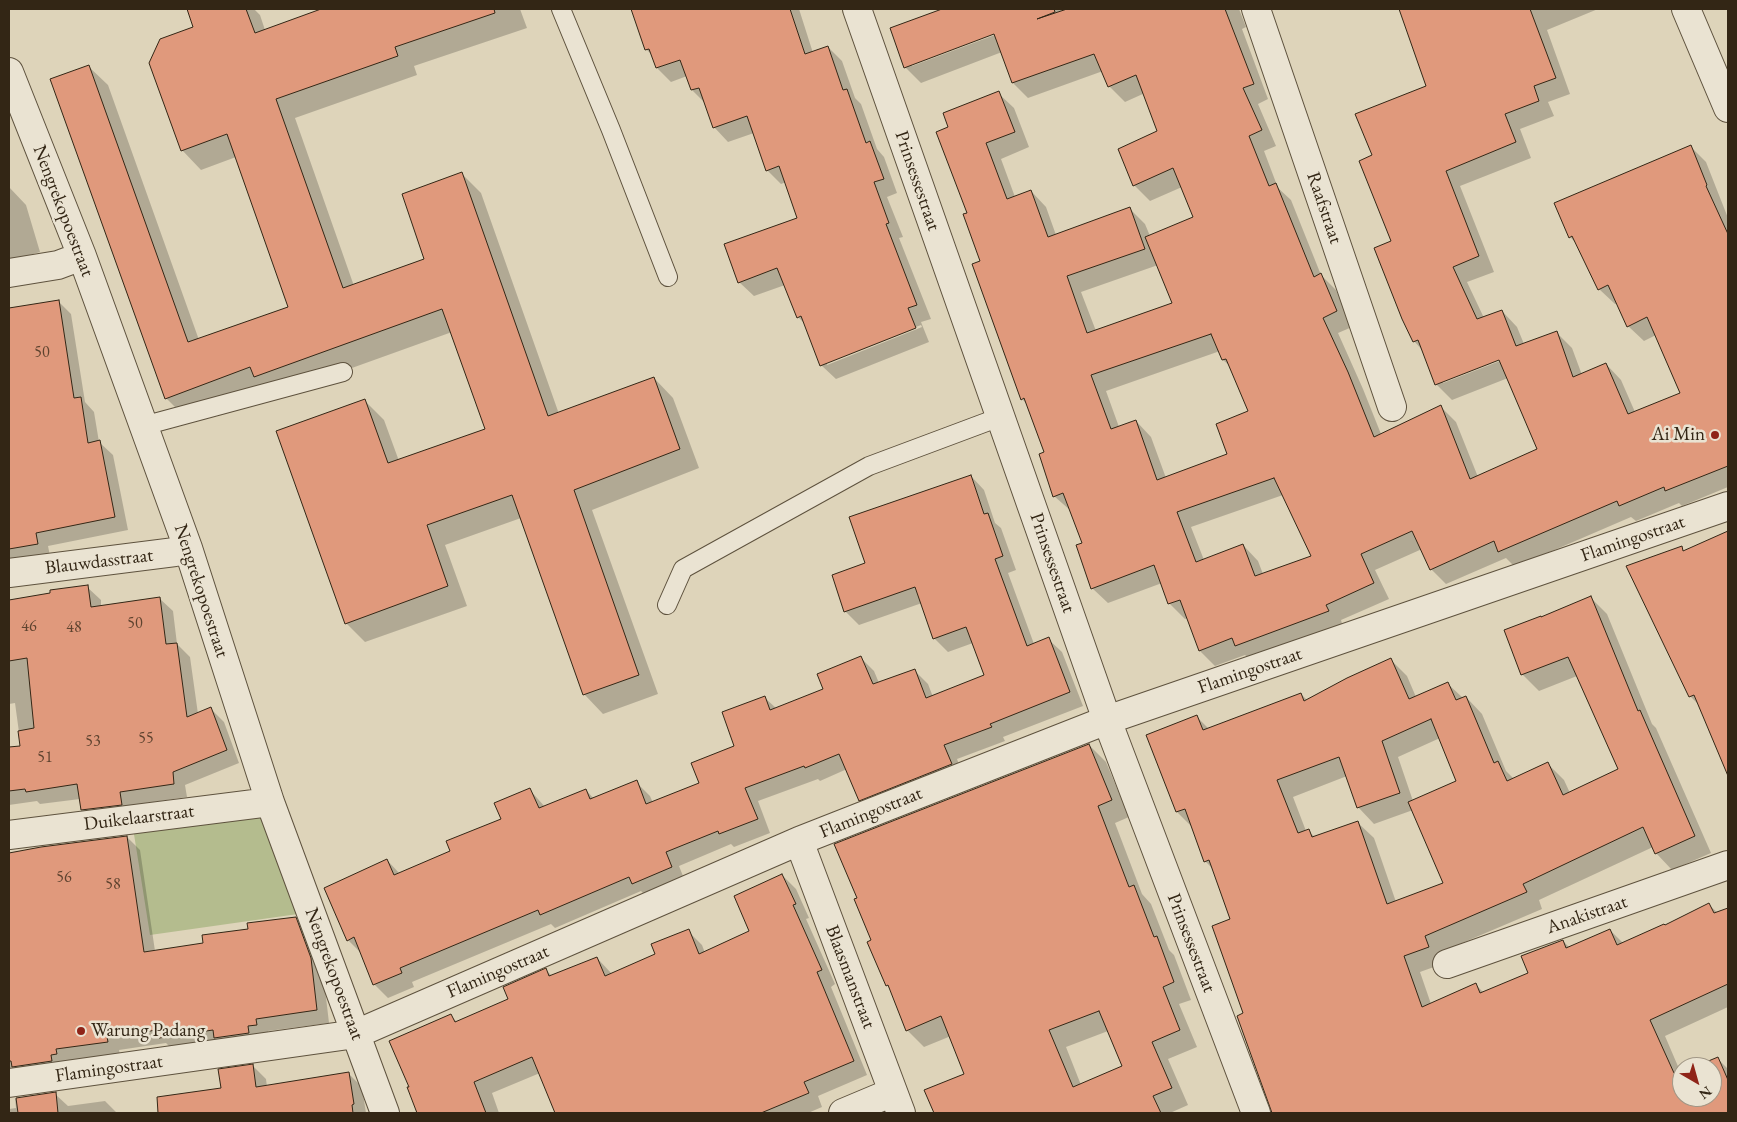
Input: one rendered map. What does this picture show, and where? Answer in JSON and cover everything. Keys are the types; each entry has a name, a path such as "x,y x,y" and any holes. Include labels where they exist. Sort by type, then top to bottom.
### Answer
{"street":[{"name":"Prinsessestraat","path":"857,9 1107,720 1256,1113"},
{"name":"Raafstraat","path":"1258,9 1392,407"},
{"path":"1686,9 1728,108"},
{"name":"Nengrekopoestraat","path":"9,72 82,256 188,548 270,802 385,1113"},
{"path":"9,273 58,265 82,256"},
{"name":"Flamingostraat","path":"9,1083 356,1034 799,842 1107,720 1728,506"},
{"name":"Blauwdasstraat","path":"9,572 175,552 188,548"},
{"name":"Duikelaarstraat","path":"9,835 270,802"},
{"name":"Blaasmanstraat","path":"799,842 897,1103"},
{"name":"Anakistraat","path":"1447,964 1728,866"},
{"path":"844,1113 897,1103"}],"lane":[{"path":"561,9 611,130 668,277"},
{"path":"143,426 343,372"},
{"path":"667,605 683,569 869,466 1000,417"}],"green space":[{"path":"263,815 305,913 150,935 133,828"}],"building":[{"path":"187,9 246,9 255,33 321,9 494,9 495,13 395,47 398,56 276,99 343,288 424,259 402,194 462,172 548,416 654,377 680,449 574,490 639,675 583,695 512,495 427,525 448,586 345,624 276,431 365,399 388,463 485,429 442,309 254,377 250,367 165,399 50,79 89,65 188,342 288,307 227,134 181,151 149,63 160,39 193,27"},
{"path":"631,9 790,9 805,54 828,46 843,90 847,89 866,143 870,141 884,179 874,182 889,223 886,224 917,305 908,308 916,328 820,366 801,316 797,318 777,268 738,283 724,244 797,218 779,166 766,171 747,116 713,128 699,88 691,90 680,60 656,68 649,49 645,50"},
{"path":"942,9 1054,9 1055,12 1037,19 1067,9 1225,9 1254,84 1243,88 1262,130 1249,136 1269,186 1276,183 1314,277 1321,273 1337,311 1323,318 1348,372 1374,437 1441,405 1470,479 1537,449 1499,360 1435,385 1418,340 1413,342 1402,319 1374,248 1391,241 1359,161 1372,155 1355,114 1426,86 1399,9 1530,9 1556,78 1534,86 1539,101 1505,114 1516,142 1446,171 1479,256 1453,267 1477,319 1502,310 1516,346 1557,331 1573,377 1606,363 1628,414 1680,393 1647,317 1627,327 1608,285 1598,290 1572,236 1569,238 1554,203 1691,145 1706,186 1728,234 1728,466 1665,491 1664,487 1619,506 1617,501 1498,552 1494,541 1430,570 1412,531 1361,554 1374,583 1326,605 1329,611 1235,646 1232,638 1199,651 1180,600 1168,604 1154,565 1091,589 1076,545 1082,543 1063,493 1053,497 1039,454 1044,452 1024,398 1021,400 972,264 980,261 963,214 967,213 936,132 948,127 943,113 999,91 1015,132 986,143 1007,199 1031,190 1048,237 1130,207 1145,249 1067,276 1087,333 1172,303 1145,237 1193,217 1173,168 1133,186 1118,149 1157,131 1136,75 1108,87 1094,54 1012,83 994,34 904,68 890,28","holes":["1211,334 1222,360 1226,359 1248,411 1216,424 1227,454 1157,480 1136,420 1111,429 1091,375","1274,478 1311,556 1255,576 1243,544 1196,562 1177,512"]},
{"path":"59,300 74,398 81,397 88,443 100,440 115,517 36,533 38,544 9,549 9,308"},
{"path":"971,475 984,514 988,513 1003,556 995,559 1027,646 1049,637 1070,692 990,724 992,727 944,745 952,764 859,801 839,754 805,768 804,766 745,788 758,819 719,834 718,831 666,852 672,867 632,884 629,877 540,915 538,910 400,968 402,973 373,985 354,937 347,941 324,888 387,859 394,875 450,851 446,841 501,819 494,803 530,788 539,808 586,789 590,799 637,780 646,804 699,783 691,763 734,746 722,712 765,696 770,710 823,689 817,674 861,656 873,684 915,669 926,698 984,675 966,627 933,639 915,587 844,612 832,575 865,563 849,517"},
{"path":"1728,531 1728,776 1694,695 1689,697 1626,566 1682,546 1683,551"},
{"path":"88,585 91,607 160,597 166,644 177,643 187,717 211,707 227,750 173,772 174,784 120,792 122,805 81,810 77,784 26,792 25,789 9,791 9,747 20,746 18,731 34,728 27,658 9,661 9,600 50,593 50,590"},
{"path":"1591,596 1638,711 1640,710 1695,836 1655,854 1643,827 1523,884 1527,892 1425,936 1429,947 1404,956 1422,1007 1476,983 1480,993 1528,973 1521,956 1563,940 1566,948 1610,929 1617,945 1665,925 1709,903 1714,913 1728,908 1728,984 1650,1020 1672,1069 1672,1107 1722,1107 1722,1066 1728,1080 1728,1113 1272,1113 1237,1016 1243,1013 1212,926 1230,919 1209,860 1204,862 1185,809 1176,812 1146,735 1197,715 1203,730 1301,693 1304,701 1347,678 1391,658 1409,699 1448,682 1456,700 1466,696 1494,763 1498,761 1507,781 1548,762 1563,795 1618,769 1568,657 1521,675 1504,630","holes":["1431,719 1456,781 1408,802 1443,883 1387,904 1358,821 1312,837 1309,829 1298,833 1277,780 1339,757 1357,808 1400,793 1382,741"]},
{"path":"1089,744 1112,800 1098,806 1129,887 1134,885 1154,937 1157,936 1174,982 1163,987 1180,1030 1152,1042 1172,1088 1153,1096 1161,1113 934,1113 924,1090 964,1074 941,1016 906,1031 888,985 886,986 867,942 871,940 854,899 857,898 834,844","holes":["1099,1011 1122,1066 1073,1087 1049,1030"]},
{"path":"127,836 144,952 203,943 202,935 248,929 247,923 296,917 311,958 317,1010 256,1019 257,1025 248,1026 249,1033 214,1038 213,1030 159,1038 157,1030 107,1037 108,1042 56,1049 57,1054 51,1055 52,1061 12,1067 11,1061 9,1061 9,853"},
{"path":"782,874 796,904 793,905 822,970 817,972 854,1061 804,1082 809,1093 761,1113 555,1113 532,1057 474,1082 486,1113 417,1113 407,1087 409,1087 389,1041 451,1014 455,1022 508,999 503,987 546,968 549,976 597,957 605,976 655,954 651,944 689,929 699,954 749,931 734,896"},
{"path":"253,1064 256,1087 349,1072 354,1104 352,1105 353,1113 158,1113 157,1097 221,1088 218,1069"},
{"path":"56,1092 58,1113 18,1113 16,1098"}],"place":[{"name":"Ai Min","path":"1715,435"},
{"name":"Warung Padang","path":"81,1031"}]}
